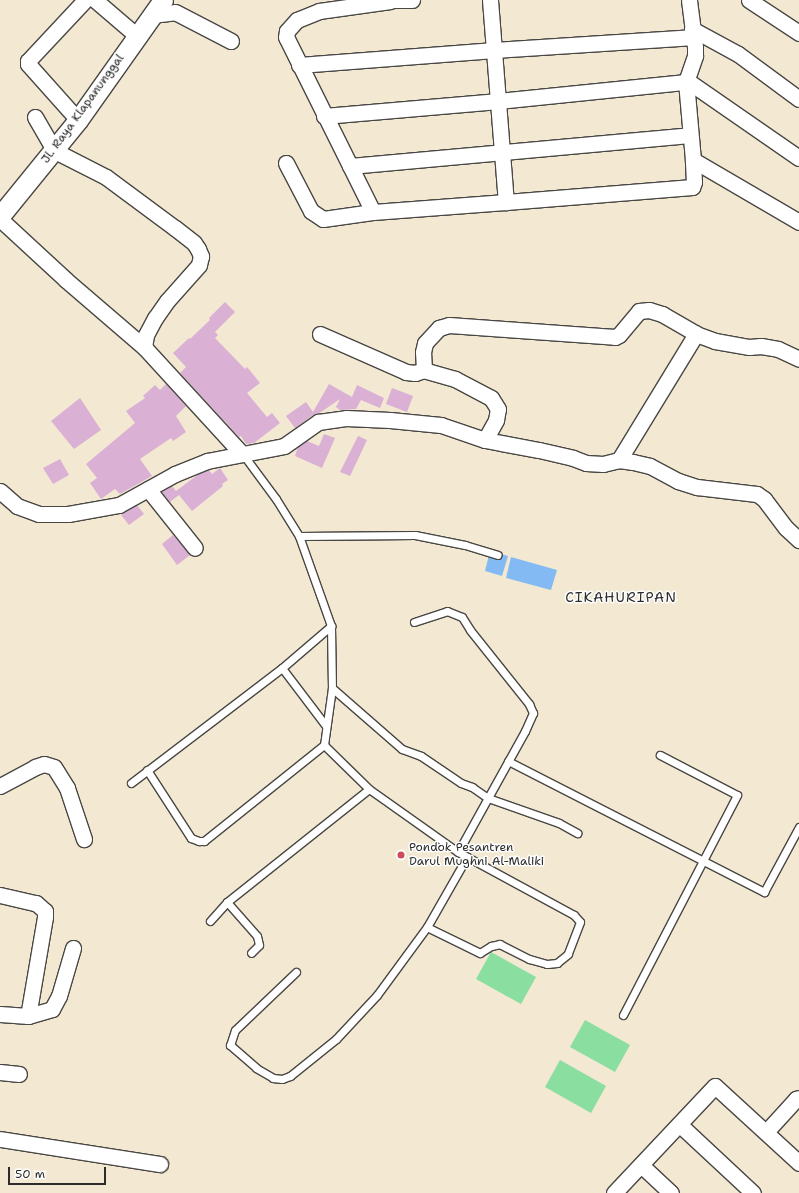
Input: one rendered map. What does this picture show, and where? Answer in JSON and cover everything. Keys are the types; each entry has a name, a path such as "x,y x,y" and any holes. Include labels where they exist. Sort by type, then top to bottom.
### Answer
{"street":[{"path":"78,120 30,67 28,61 85,0"},
{"path":"95,0 137,36"},
{"name":"Jl. Raya Klapanunggal","path":"0,216 55,151 163,0"},
{"path":"373,212 299,65 286,37 287,31 297,20 319,11 389,0 412,0"},
{"path":"490,0 506,202"},
{"path":"286,163 311,211 323,219 333,219 373,212 692,187 694,182 693,160 686,82 695,56 694,33 689,0"},
{"path":"749,0 799,33"},
{"path":"152,16 176,12 231,41"},
{"path":"299,65 694,33 738,54 799,99"},
{"path":"324,116 498,102 686,82 692,84 799,158"},
{"path":"35,117 55,151 106,177 194,243 201,256 199,265 167,301 155,318 146,334 144,347"},
{"path":"350,166 690,135"},
{"path":"693,160 799,221"},
{"path":"0,219 66,280 144,347 241,453"},
{"path":"424,370 422,352 425,343 439,328 449,325 615,337 619,335 639,311 649,310 662,314 696,334 728,343 778,349 799,360"},
{"path":"320,334 406,372 415,373 424,370 455,379 491,398 498,409 496,420 485,440"},
{"path":"619,460 696,334"},
{"path":"0,491 24,510 39,514 52,515 119,505 175,474 207,461 241,453 284,446 318,422 346,418 432,424 485,440 539,450 596,464 619,460 650,466 678,481 697,487 757,494 764,499 786,528 799,540"},
{"path":"148,489 195,548"},
{"path":"0,786 35,767 44,764 54,767 67,788 84,839"},
{"path":"0,896 36,903 45,911 28,1016"},
{"path":"0,1014 28,1016 52,1009 59,996 73,948"},
{"path":"0,1072 19,1074"},
{"path":"614,1193 713,1087 717,1086 799,1163"},
{"path":"766,1132 796,1099 799,1098"},
{"path":"679,1124 753,1193"},
{"path":"0,1139 160,1164"},
{"path":"641,1165 671,1193"}],"lane":[{"path":"147,770 191,838 204,841 324,745 332,688 331,626 321,595 298,536 276,499 241,453"},
{"path":"298,536 415,535 464,545 498,555"},
{"path":"414,622 447,611 462,617 470,630 529,704 532,713 508,761 458,852"},
{"path":"130,783 282,668 331,626"},
{"path":"282,668 326,726"},
{"path":"332,688 402,749 421,756 461,783 488,798 559,823 577,833"},
{"path":"324,745 368,789 458,852 574,915 580,922 568,954 557,963 548,964 529,960 500,944 491,946 480,953 428,927"},
{"path":"623,1015 737,795 660,755"},
{"path":"508,761 764,892 799,827"},
{"path":"210,921 227,902 368,789"},
{"path":"296,972 235,1030 230,1045 256,1068 273,1078 282,1079 290,1076 336,1039 377,995 428,927 467,857"},
{"path":"227,902 257,936 259,945 252,953"}],"green space":[{"path":"491,952 536,977 521,1004 476,979"},
{"path":"585,1020 630,1045 615,1072 570,1047"},
{"path":"560,1060 606,1086 591,1113 545,1087"}],"water":[{"path":"490,551 508,556 502,576 485,571"},
{"path":"511,557 557,570 551,590 506,578"}],"building":[{"path":"225,302 235,312 215,332 218,335 215,338 245,369 247,367 260,383 247,393 267,417 272,413 280,423 254,443 246,444 241,436 239,437 180,373 186,367 173,353 210,320 209,318"},
{"path":"166,384 186,406 176,416 186,432 173,441 171,438 140,459 152,476 120,494 115,489 101,499 90,483 97,478 86,464 135,423 126,411 145,398 143,396 155,385 160,390"},
{"path":"329,384 352,397 357,385 384,398 380,408 361,400 356,409 340,410 336,407 340,399 295,428 286,416 306,402 313,412"},
{"path":"392,388 413,396 407,412 386,404"},
{"path":"80,398 101,430 74,449 51,421"},
{"path":"324,434 335,438 322,468 295,456 298,447 307,441 319,446"},
{"path":"358,436 367,440 350,476 340,472"},
{"path":"60,459 69,475 53,484 43,468"},
{"path":"220,468 228,480 222,484 223,486 192,511 179,495 170,502 162,492 172,486 176,491 199,474 209,470 212,474"},
{"path":"137,505 144,514 129,525 121,515"},
{"path":"173,535 190,555 177,565 162,544"}],"place":[{"name":"Pondok Pesantren Darul Mughni Al-Maliki","path":"401,855"}],"district":[{"name":"CIKAHURIPAN","path":"621,597"}]}
